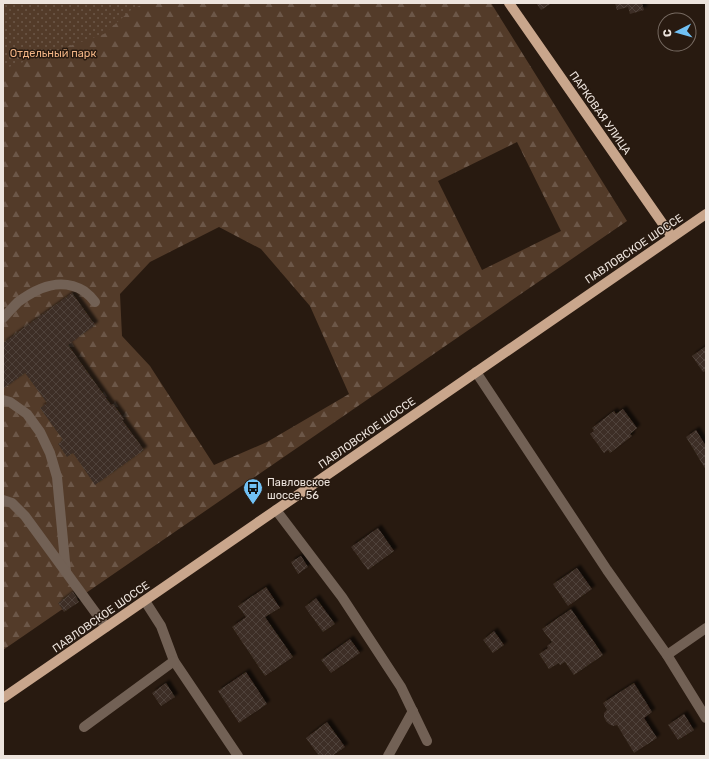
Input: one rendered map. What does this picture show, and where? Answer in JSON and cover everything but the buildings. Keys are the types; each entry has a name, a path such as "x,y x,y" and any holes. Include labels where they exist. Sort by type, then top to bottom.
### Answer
{"main road":[{"name":"ПАРКОВАЯ УЛИЦА","path":"509,3 672,237"},
{"name":"ПАВЛОВСКОЕ ШОССЕ","path":"3,698 672,237 705,218"}],"lane":[{"path":"3,318 18,303 35,291 53,285 71,285 85,292 95,302"},
{"path":"476,372 607,570 667,655 706,718"},
{"path":"3,400 10,402 27,414 40,432 50,453 57,477 66,572"},
{"path":"3,500 12,503 25,516 106,627"},
{"path":"276,510 342,597 401,687 414,711 427,741"},
{"path":"145,600 161,626 174,661 238,756"},
{"path":"667,655 706,628"},
{"path":"84,726 174,661"},
{"path":"388,756 414,711"}],"green space":[{"name":"Отдельный парк","path":"3,3 217,3 3,191"},
{"path":"145,3 491,3 627,221 3,650 3,69 104,34 131,10","holes":["517,142 561,231 482,270 438,181","219,227 261,249 310,306 349,394 267,442 214,465 150,366 122,336 120,294 150,262"]}],"place":[{"name":"Павловское шоссе, 56","path":"253,505"}]}
